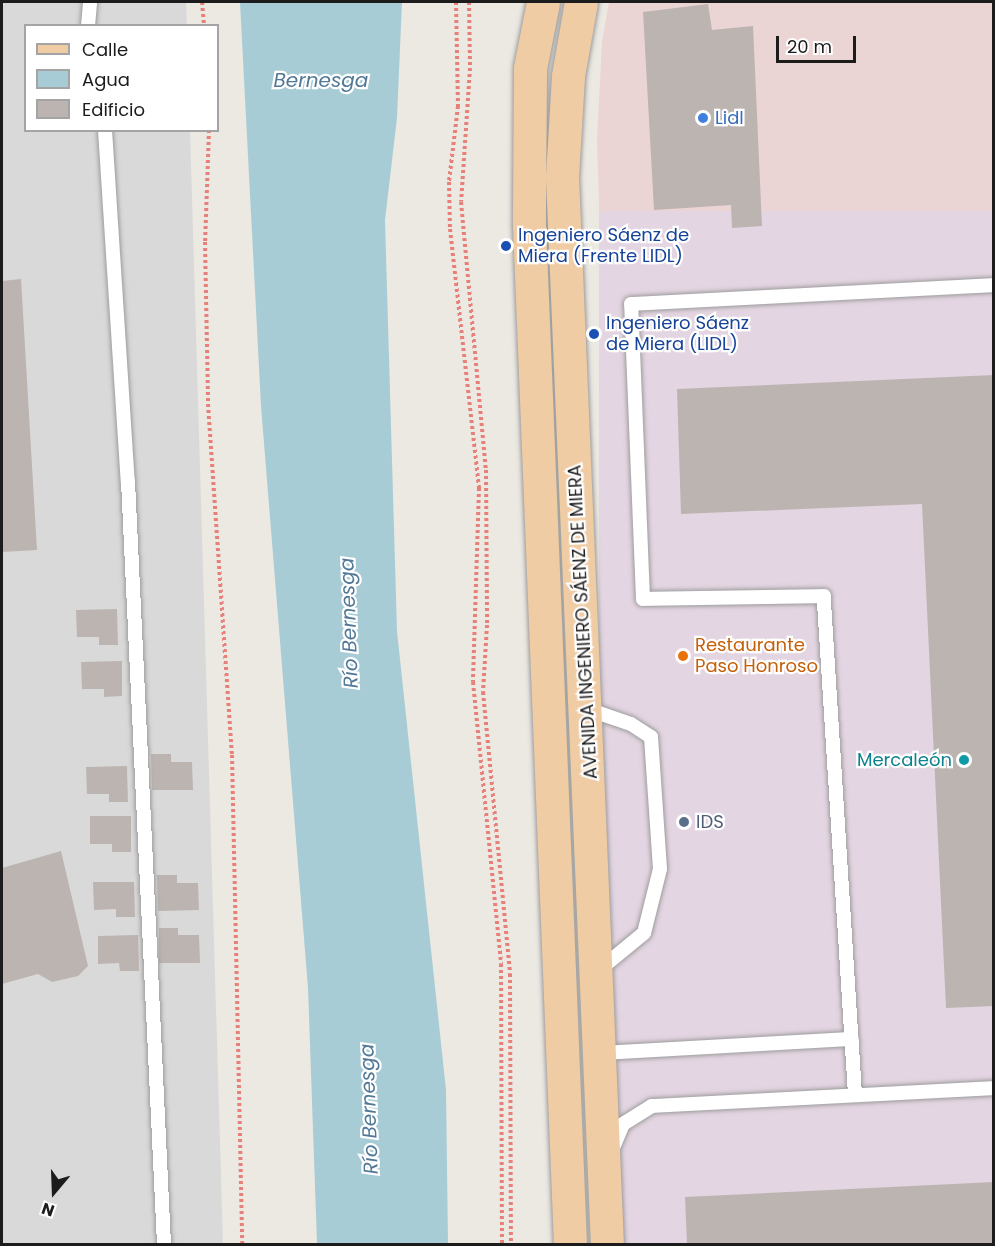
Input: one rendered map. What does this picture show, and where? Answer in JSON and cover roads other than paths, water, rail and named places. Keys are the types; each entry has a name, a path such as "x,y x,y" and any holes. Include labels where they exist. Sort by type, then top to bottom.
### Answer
{"main road":[{"name":"AVENIDA INGENIERO SÁENZ DE MIERA","path":"543,2 530,68 529,224 570,1245"},
{"name":"AVENIDA INGENIERO SÁENZ DE MIERA","path":"581,2 568,76 562,177 587,709 607,1245"}],"lane":[{"path":"88,24 90,2"},
{"path":"105,132 128,481 164,1245"},
{"path":"855,1095 824,596 643,599 631,304 993,285"},
{"path":"587,709 631,724 651,737 660,869 644,933 597,971"},
{"path":"600,1053 852,1039"},
{"path":"605,1166 623,1124 652,1107 993,1088"}],"water":[{"name":"Bernesga","path":"240,2 402,2 397,118 385,220 397,631 446,1090 448,1244 317,1244 308,988 261,406"}],"place":[{"name":"Lidl","path":"703,118"},
{"name":"Ingeniero Sáenz de Miera (Frente LIDL)","path":"506,246"},
{"name":"Ingeniero Sáenz de Miera (LIDL)","path":"594,334"},
{"name":"Restaurante Paso Honroso","path":"683,656"},
{"name":"Mercaleón","path":"964,760"},
{"name":"IDS","path":"684,822"}],"water label":[{"name":"Río Bernesga","path":"349,623"},
{"name":"Río Bernesga","path":"369,1109"}]}
